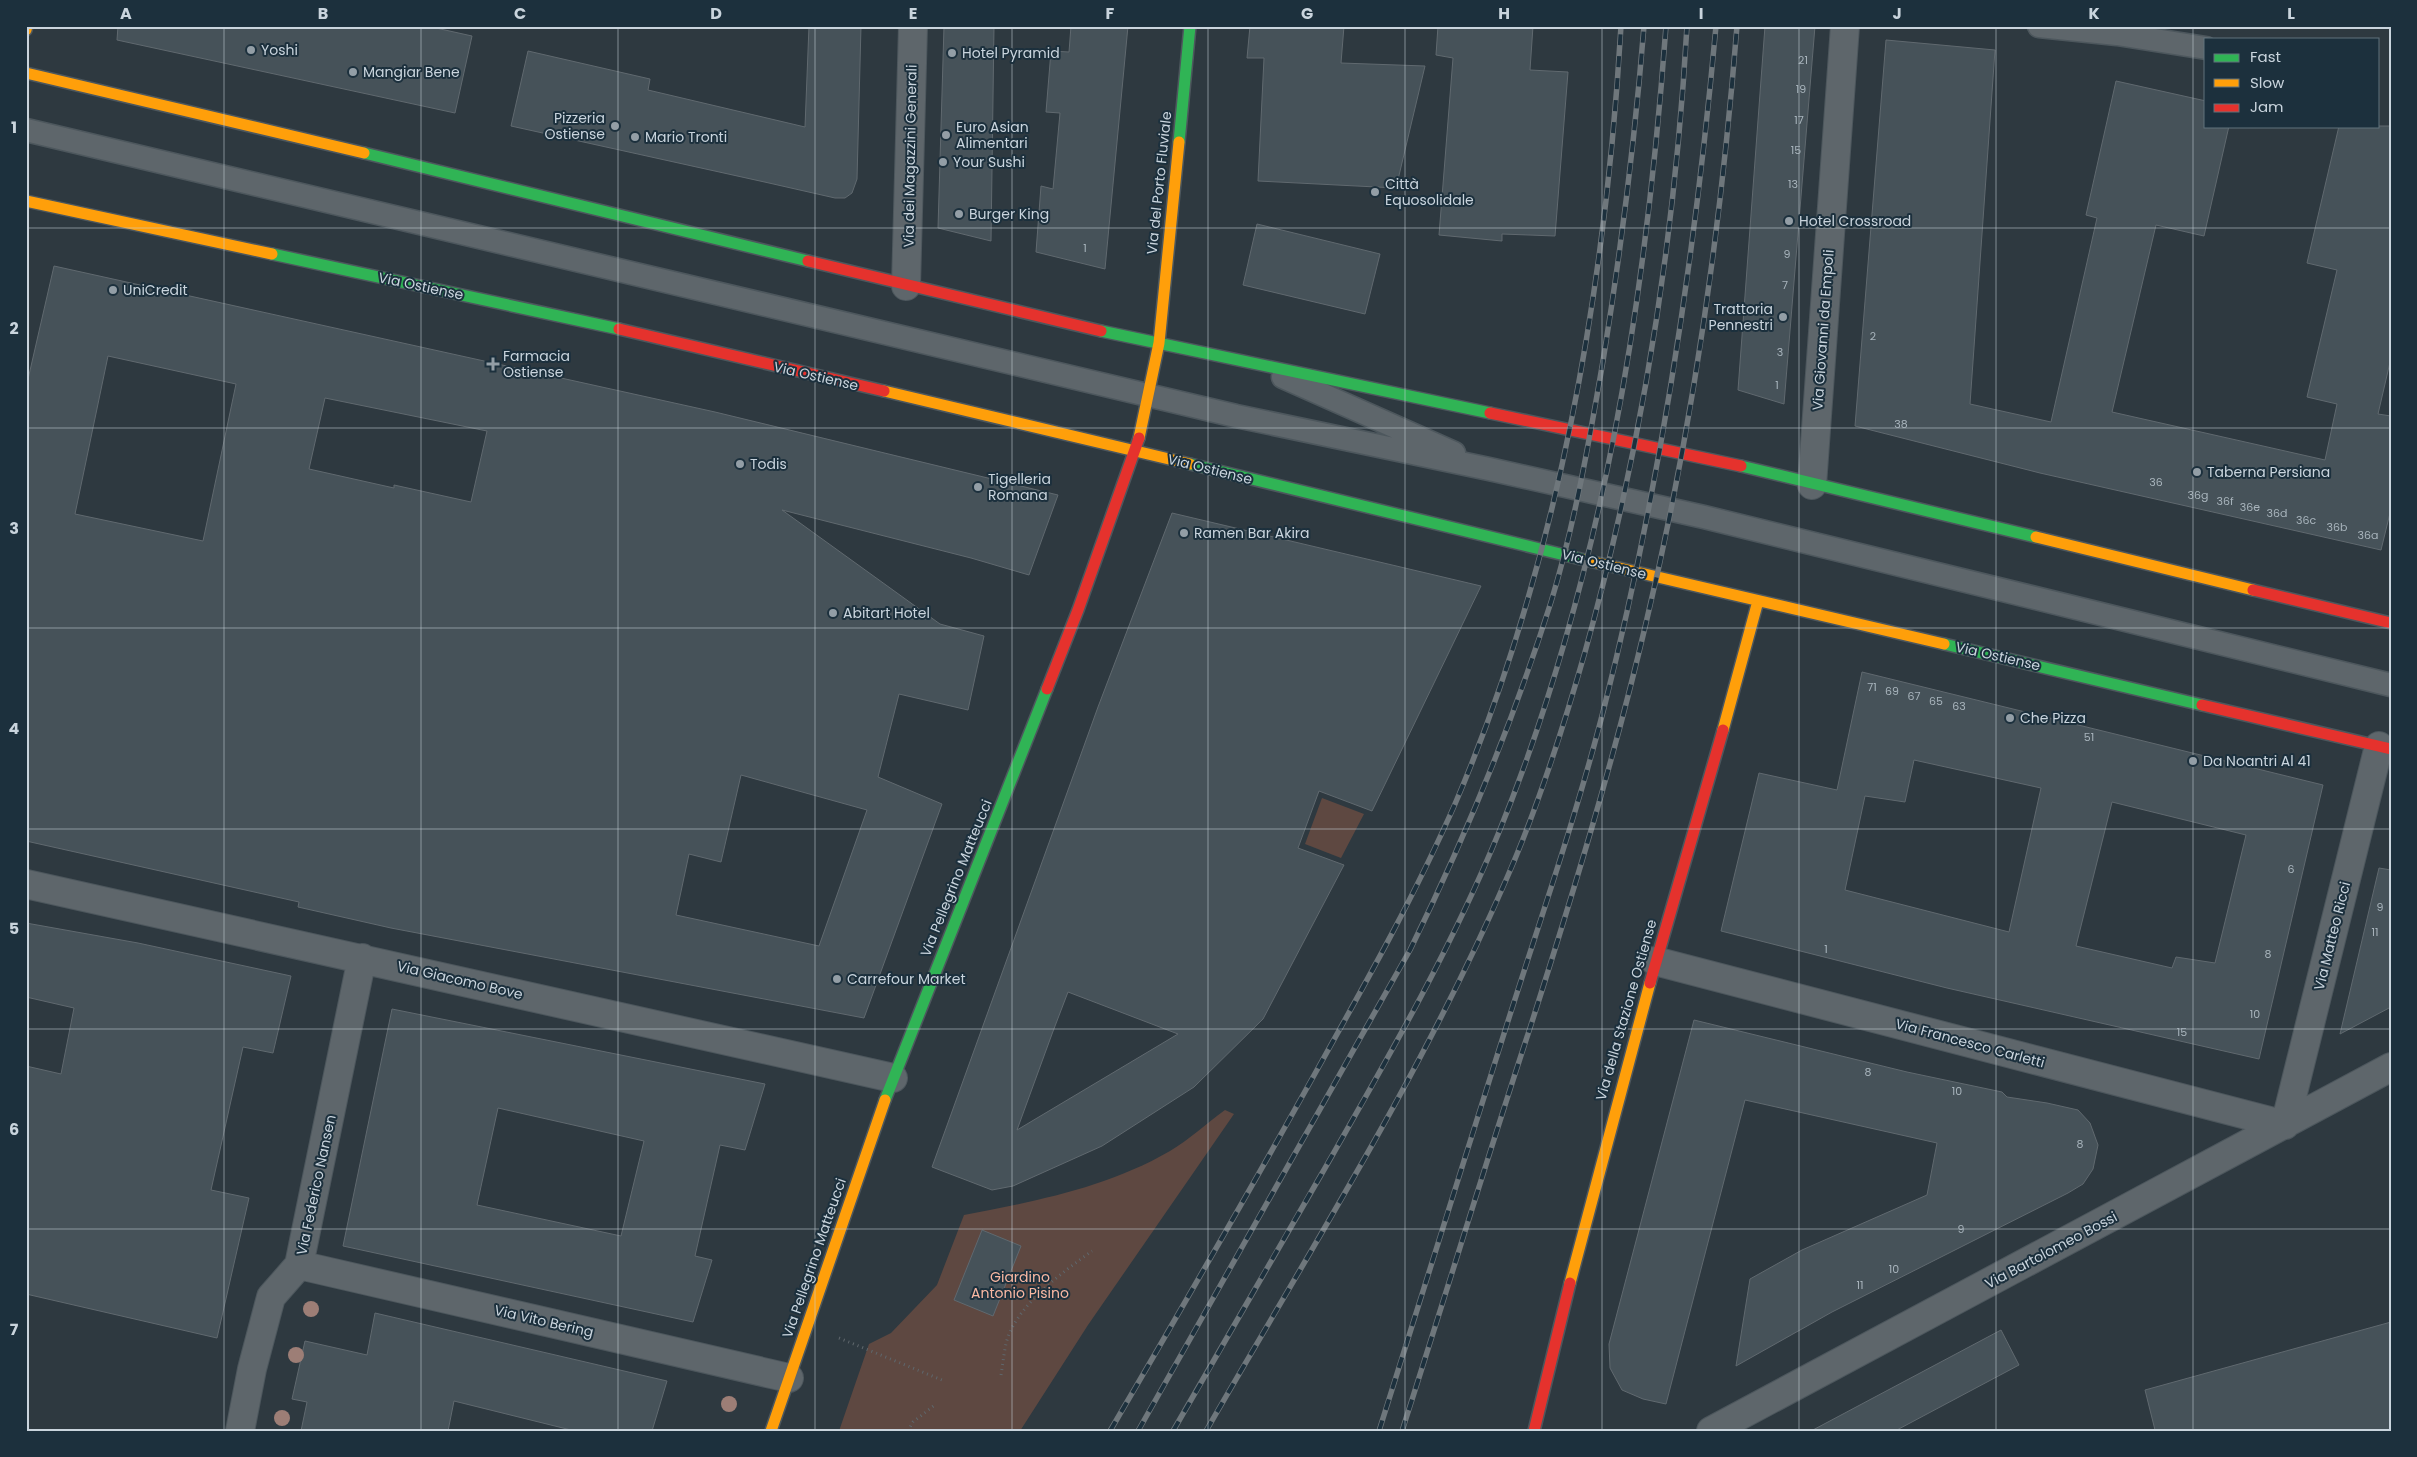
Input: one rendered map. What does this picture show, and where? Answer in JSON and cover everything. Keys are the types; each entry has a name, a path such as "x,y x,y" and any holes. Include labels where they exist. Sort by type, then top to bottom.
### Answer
{"main road":[{"path":"26,30 27,26"},
{"name":"Via del Porto Fluviale","path":"1158,343 1190,26"},
{"path":"26,74 644,220 906,286 1158,343 1693,455 2391,623"},
{"name":"Via Ostiense","path":"26,201 627,331 1758,601 2385,748"},
{"path":"1150,394 1158,343"},
{"name":"Via Pellegrino Matteucci","path":"771,1431 893,1078 1078,610 1136,451 1150,394"},
{"name":"Via della Stazione Ostiense","path":"1534,1431 1561,1314 1655,961 1745,655 1758,601"}],"street":[{"name":"Via dei Magazzini Generali","path":"906,286 913,26"},
{"name":"Via Giovanni da Empoli","path":"1812,485 1845,26"},
{"name":"Via Matteo Ricci","path":"2285,1126 2385,748"},
{"name":"Via Giacomo Bove","path":"26,884 893,1078"},
{"name":"Via Federico Nansen","path":"240,1431 252,1369 271,1297 299,1265 362,958"},
{"name":"Via Francesco Carletti","path":"1655,961 2285,1126"},
{"name":"Via Bartolomeo Bossi","path":"1711,1431 2285,1126 2391,1067"},
{"name":"Via Vito Bering","path":"299,1265 789,1378"}],"lane":[{"path":"2039,26 2117,34 2204,48"},
{"path":"26,130 1255,420 1490,469 1704,517 2391,685"},
{"path":"1249,362 1490,469"}],"path":[{"path":"1001,1375 1007,1340 1016,1319 1065,1271 1092,1250"},
{"path":"808,1326 942,1380"},
{"path":"908,1431 913,1422 936,1404"}],"green space":[{"path":"1322,798 1364,814 1341,858 1305,844"},
{"name":"Giardino Antonio Pisino","path":"1225,1110 1234,1114 1088,1325 1020,1431 839,1431 869,1344 891,1333 937,1285 964,1215 1070,1192 1121,1175 1177,1147"}],"building":[{"path":"118,26 427,26 472,36 455,113 117,40"},
{"path":"809,26 861,26 857,179 852,193 845,198 835,198 511,126 528,51 650,79 648,90 805,127"},
{"path":"944,26 994,26 991,241 938,228"},
{"path":"1071,26 1128,26 1105,269 1036,252 1041,186 1053,189 1060,113 1046,112 1051,51 1069,52"},
{"path":"1250,26 1344,26 1341,63 1425,66 1396,188 1258,181 1264,58 1247,58"},
{"path":"1438,26 1533,26 1530,70 1568,72 1555,236 1502,234 1502,241 1439,235 1453,58 1436,55"},
{"path":"1765,26 1815,26 1784,404 1738,390"},
{"path":"1886,40 1995,50 1970,404 2051,422 2097,218 2086,215 2116,81 2204,101 2204,128 2229,128 2204,236 2156,225 2112,412 2325,460 2337,404 2307,397 2337,270 2307,263 2339,128 2380,128 2380,126 2391,126 2391,358 2378,414 2391,416 2391,509 2381,550 2040,473 1855,426"},
{"path":"1257,224 1380,254 1365,314 1243,285"},
{"path":"54,266 715,412 1058,495 1029,575 971,558 782,510 940,624 984,636 968,710 899,694 878,777 942,804 864,1018 391,928 298,907 299,902 26,841 26,388","holes":["108,356 236,384 203,541 75,514","325,398 487,431 471,502 394,485 394,488 309,469","741,775 867,810 819,946 676,915 689,854 721,862"]},
{"path":"1172,513 1481,586 1372,811 1319,791 1298,848 1344,865 1263,1019 1194,1087 1102,1146 1013,1186 992,1190 932,1167 1098,707","holes":["1068,992 1178,1034 1017,1130"]},
{"path":"1862,672 2323,785 2259,1059 1947,988 1721,931 1759,773 1837,790","holes":["1914,760 2041,788 2009,932 1845,890 1865,796 1905,802","2112,802 2246,835 2215,963 2176,957 2172,968 2076,946"]},
{"path":"2379,868 2391,870 2391,1007 2340,1034"},
{"path":"26,923 138,943 291,976 273,1053 243,1047 211,1190 249,1198 217,1338 26,1294 26,1066 61,1074 74,1008 26,997"},
{"path":"392,1009 765,1084 745,1150 720,1145 695,1256 712,1260 693,1322 343,1246","holes":["498,1108 644,1141 621,1236 477,1205"]},
{"path":"1694,1020 1907,1072 2002,1092 2007,1097 2078,1110 2090,1123 2098,1145 2093,1169 2083,1184 2068,1193 1832,1312 1736,1366 1750,1279 1802,1250 1927,1195 1937,1143 1745,1100 1666,1404 1643,1399 1622,1390 1610,1368 1609,1344"},
{"path":"982,1230 1021,1246 993,1316 954,1300"},
{"path":"375,1313 667,1381 652,1431 575,1431 454,1401 448,1431 301,1431 307,1402 292,1399 305,1341 367,1355"},
{"path":"2391,1322 2391,1431 2155,1430 2145,1390"},
{"path":"2001,1330 2019,1365 1895,1431 1811,1431"}],"railway":[{"path":"1110,1431 1270,1154 1392,934 1455,804 1491,712 1522,618 1549,521 1571,422 1589,323 1603,224 1614,124 1621,26"},
{"path":"1138,1431 1410,950 1469,822 1521,691 1560,572 1581,482 1603,361 1622,236 1644,26"},
{"path":"1173,1431 1369,1091 1438,964 1480,877 1535,735 1566,637 1592,537 1614,436 1632,334 1646,232 1666,26"},
{"path":"1206,1431 1364,1160 1439,1022 1506,880 1529,824 1559,739 1577,681 1605,575 1639,420 1653,342 1674,184 1687,26"},
{"path":"1379,1431 1570,826 1604,708 1643,539 1673,369 1698,198 1716,26"},
{"path":"1402,1431 1577,877 1607,776 1634,674 1678,475 1703,326 1723,177 1737,26"}],"traffic: fast":[{"path":"1179,142 1190,26"},
{"path":"364,153 808,261"},
{"path":"272,254 619,329"},
{"path":"1101,331 1490,413"},
{"path":"1190,464 1585,560"},
{"path":"1741,466 2036,537"},
{"path":"1944,644 2202,705"},
{"path":"885,1100 1047,689"}],"traffic: slow":[{"path":"26,30 27,26"},
{"path":"26,73 364,153"},
{"path":"1139,438 1159,343 1179,142"},
{"path":"26,201 272,254"},
{"path":"884,391 1190,464"},
{"path":"2036,537 2253,590"},
{"path":"1585,560 1944,644"},
{"path":"1723,730 1758,601"},
{"path":"1570,1283 1650,983"},
{"path":"771,1431 885,1100"}],"traffic: jam":[{"path":"808,261 1101,331"},
{"path":"619,329 884,391"},
{"path":"1490,413 1741,466"},
{"path":"1047,689 1078,610 1139,438"},
{"path":"2253,590 2391,623"},
{"path":"2202,705 2391,749"},
{"path":"1650,983 1723,730"},
{"path":"1534,1431 1570,1283"}],"place":[{"name":"Yoshi","path":"251,50"},
{"name":"Hotel Pyramid","path":"952,53"},
{"name":"Mangiar Bene","path":"353,72"},
{"name":"Pizzeria Ostiense","path":"615,126"},
{"name":"Euro Asian Alimentari","path":"946,135"},
{"name":"Mario Tronti","path":"635,137"},
{"name":"Your Sushi","path":"943,162"},
{"name":"Città Equosolidale","path":"1375,192"},
{"name":"Burger King","path":"959,214"},
{"name":"Hotel Crossroad","path":"1789,221"},
{"name":"UniCredit","path":"113,290"},
{"name":"Trattoria Pennestri","path":"1783,317"},
{"name":"Farmacia Ostiense","path":"493,364"},
{"name":"Todis","path":"740,464"},
{"name":"Taberna Persiana","path":"2197,472"},
{"name":"Tigelleria Romana","path":"978,487"},
{"name":"Ramen Bar Akira","path":"1184,533"},
{"name":"Abitart Hotel","path":"833,613"},
{"name":"Che Pizza","path":"2010,718"},
{"name":"Da Noantri Al 41","path":"2193,761"},
{"name":"Carrefour Market","path":"837,979"}]}
